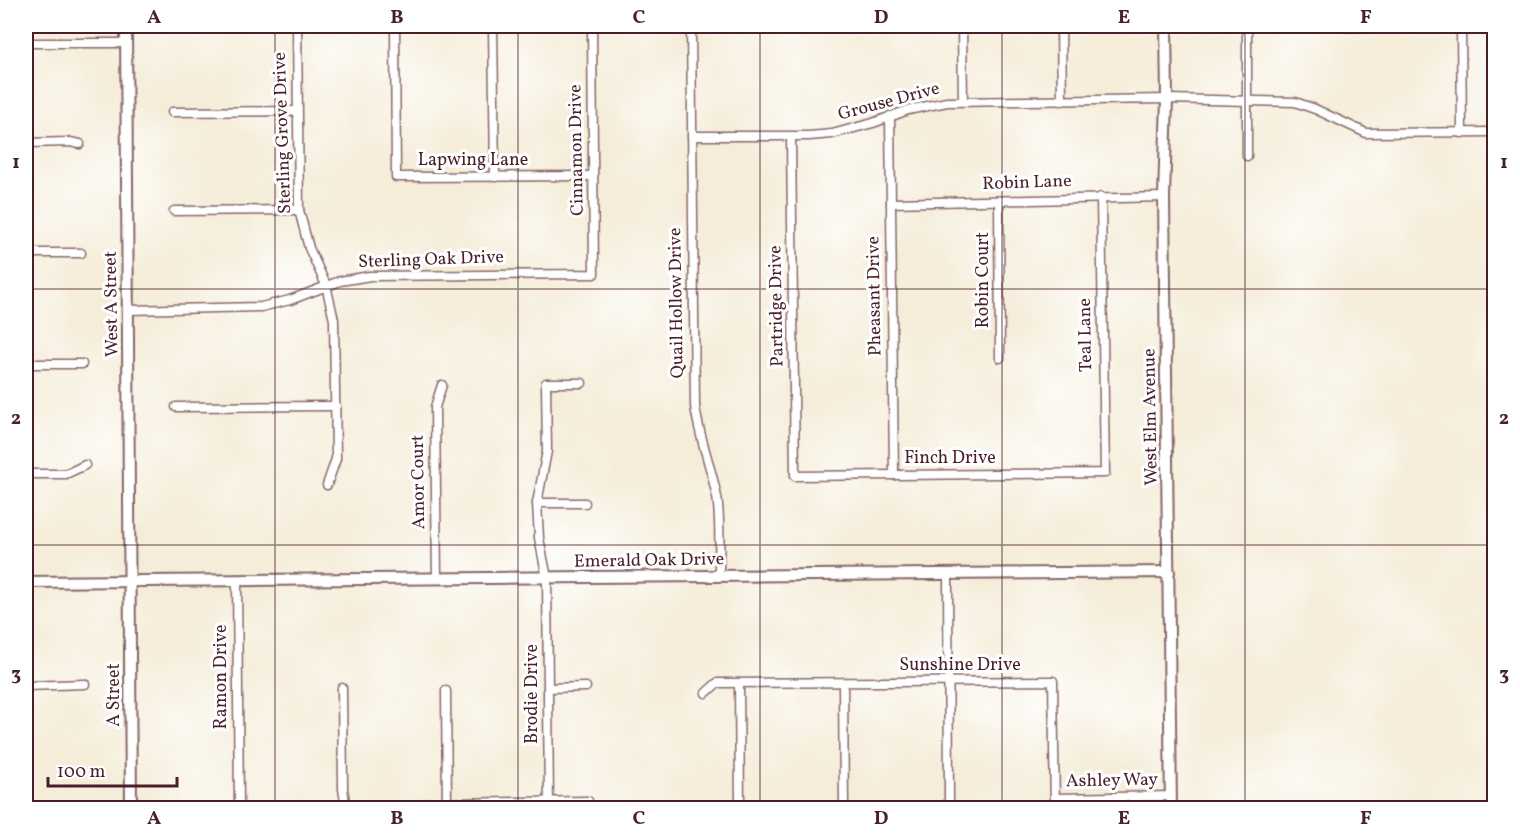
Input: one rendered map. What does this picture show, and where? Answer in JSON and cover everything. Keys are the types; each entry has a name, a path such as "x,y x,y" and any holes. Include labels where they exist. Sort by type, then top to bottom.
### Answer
{"street":[{"name":"West A Street","path":"126,26 130,581"},
{"name":"Sterling Grove Drive","path":"297,26 299,210 309,248 326,285 334,320 336,459 327,485"},
{"name":"Lapwing Lane","path":"395,26 396,177 593,176"},
{"path":"493,26 495,177"},
{"name":"Cinnamon Drive","path":"592,26 594,274"},
{"name":"Quail Hollow Drive","path":"691,26 695,406 702,444 717,498 719,577"},
{"path":"798,26 830,26"},
{"path":"962,26 963,102"},
{"path":"1061,26 1062,101"},
{"name":"West Elm Avenue","path":"1166,26 1167,99 1164,197 1171,808"},
{"path":"1247,26 1247,156"},
{"path":"1347,27 1451,26"},
{"path":"1461,26 1462,133"},
{"path":"26,43 126,43"},
{"name":"Grouse Drive","path":"692,136 832,134 929,105 963,102 1167,99 1294,102 1315,109 1366,133 1494,132"},
{"path":"172,112 297,111"},
{"name":"Pheasant Drive","path":"890,116 894,475"},
{"name":"Partridge Drive","path":"791,136 795,476"},
{"path":"26,143 70,142 80,144"},
{"name":"Robin Lane","path":"891,202 999,202 1101,197 1164,197"},
{"name":"Teal Lane","path":"1101,197 1105,473"},
{"name":"Robin Court","path":"999,202 1000,358"},
{"path":"174,211 299,210"},
{"path":"26,254 81,254"},
{"name":"Sterling Oak Drive","path":"128,310 261,307 290,300 326,285 370,276 594,274"},
{"path":"26,364 82,364"},
{"name":"Brodie Drive","path":"549,805 547,578 539,538 537,503 547,451 546,383 582,383"},
{"name":"Amor Court","path":"437,579 435,407 442,385"},
{"path":"176,407 336,406"},
{"path":"26,474 66,474 85,465"},
{"name":"Finch Drive","path":"795,476 1105,473"},
{"path":"537,503 585,503"},
{"name":"Emerald Oak Drive","path":"26,582 1169,572"},
{"path":"948,574 949,808"},
{"name":"Ramon Drive","path":"237,580 239,808"},
{"name":"A Street","path":"130,581 131,808"},
{"name":"Sunshine Drive","path":"706,693 717,683 1053,681 1055,808"},
{"path":"843,682 844,808"},
{"path":"739,683 740,808"},
{"path":"26,686 85,684"},
{"path":"548,688 586,687"},
{"path":"342,688 343,789 346,808"},
{"path":"446,691 447,806"},
{"name":"Ashley Way","path":"1055,798 1171,796"},
{"path":"408,808 432,803 447,806 549,805 588,801"}]}
